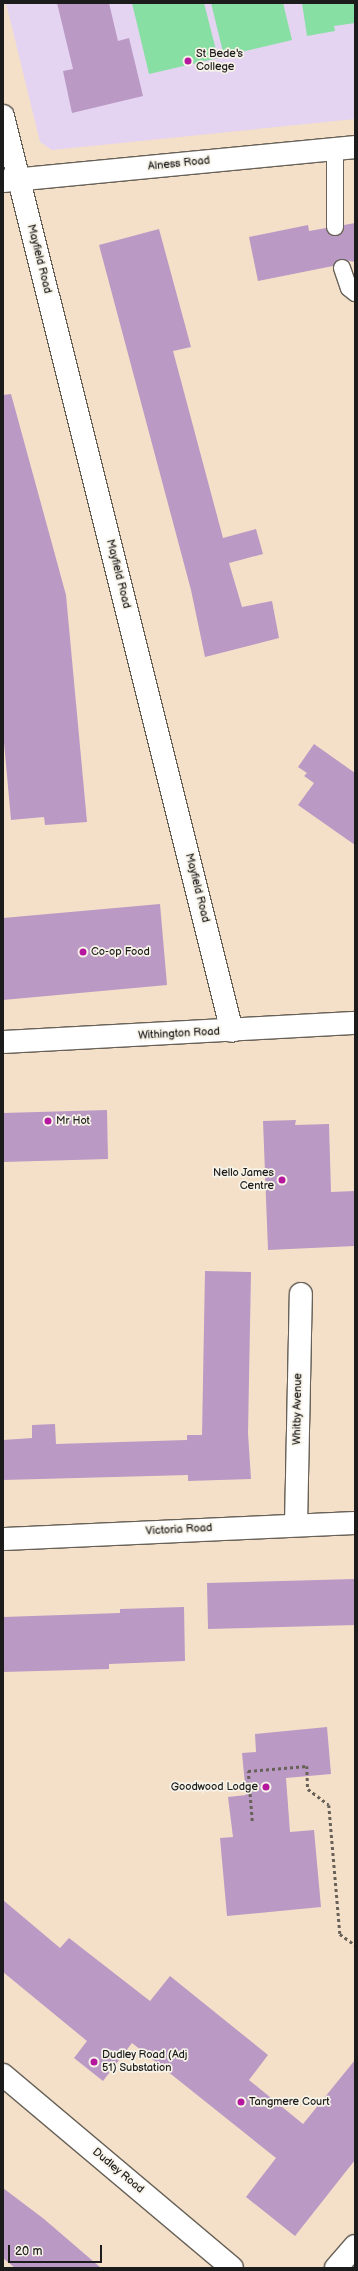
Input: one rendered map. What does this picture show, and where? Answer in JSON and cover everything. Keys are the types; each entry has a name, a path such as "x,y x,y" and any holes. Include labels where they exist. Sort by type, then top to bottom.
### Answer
{"street":[{"name":"Mayfield Road","path":"3,116 11,181 232,1031"},
{"name":"Alness Road","path":"11,181 345,148"},
{"name":"Withington Road","path":"3,1042 232,1031 355,1023"},
{"name":"Whitby Avenue","path":"296,1525 301,1294"},
{"name":"Victoria Road","path":"3,1539 355,1523"},
{"name":"Dudley Road","path":"3,2075 232,2268"},
{"path":"336,2268 355,2246"}],"lane":[{"path":"335,227 345,148"},
{"path":"342,268 349,288 355,292"}],"path":[{"path":"252,1820 248,1772 307,1766 308,1789 329,1805 340,1934 355,1945"}],"shaded area":[{"name":"St Bede's College","path":"6,3 355,3 355,119 52,150 40,142"}],"green space":[{"path":"132,3 204,3 218,58 149,74"},
{"path":"211,3 283,3 292,40 224,56"},
{"path":"302,3 355,3 355,23 334,26 335,31 307,36"}],"building":[{"path":"57,3 109,3 118,41 129,38 143,96 72,113 63,71 73,69"},
{"path":"355,223 355,262 339,259 333,266 258,281 249,237 308,225 309,231 326,228 330,235 335,236 343,232 344,225"},
{"path":"159,229 191,347 173,351 223,538 256,529 263,554 229,563 242,607 272,601 279,638 205,657 191,590 99,245"},
{"path":"11,394 66,595 87,822 45,825 44,817 11,820 3,731 3,395"},
{"path":"314,744 355,773 355,845 298,805 314,783 304,776 307,773 298,767"},
{"name":"Co-op Food","path":"160,904 167,985 3,1000 3,918"},
{"path":"107,1110 108,1159 3,1162 3,1113"},
{"name":"Nello James Centre","path":"296,1120 295,1125 329,1124 331,1192 355,1191 355,1246 268,1250 263,1121"},
{"path":"205,1271 251,1272 248,1433 251,1479 188,1481 188,1475 3,1480 3,1440 32,1438 32,1425 55,1424 56,1444 187,1440 187,1435 202,1435"},
{"path":"355,1579 355,1625 208,1629 207,1583"},
{"path":"184,1607 185,1661 109,1664 109,1669 3,1672 3,1617 120,1613 120,1609"},
{"path":"327,1727 331,1774 286,1778 290,1832 314,1830 321,1907 227,1916 220,1838 233,1837 228,1797 246,1795 242,1753 256,1752 255,1734"},
{"name":"Tangmere Court","path":"3,1900 60,1948 69,1938 150,2001 170,1976 268,2055 249,2080 303,2124 355,2060 355,2160 295,2236 246,2197 276,2158 132,2043 103,2081 74,2058 87,2041 3,1972"},
{"path":"3,2188 44,2219 101,2268 15,2268 3,2258"}],"place":[{"name":"St Bede's College","path":"188,61"},
{"name":"Co-op Food","path":"83,952"},
{"name":"Mr Hot","path":"48,1121"},
{"name":"Nello James Centre","path":"282,1180"},
{"name":"Goodwood Lodge","path":"266,1787"},
{"name":"Dudley Road (Adj 51) Substation","path":"94,2062"},
{"name":"Tangmere Court","path":"241,2102"}]}
